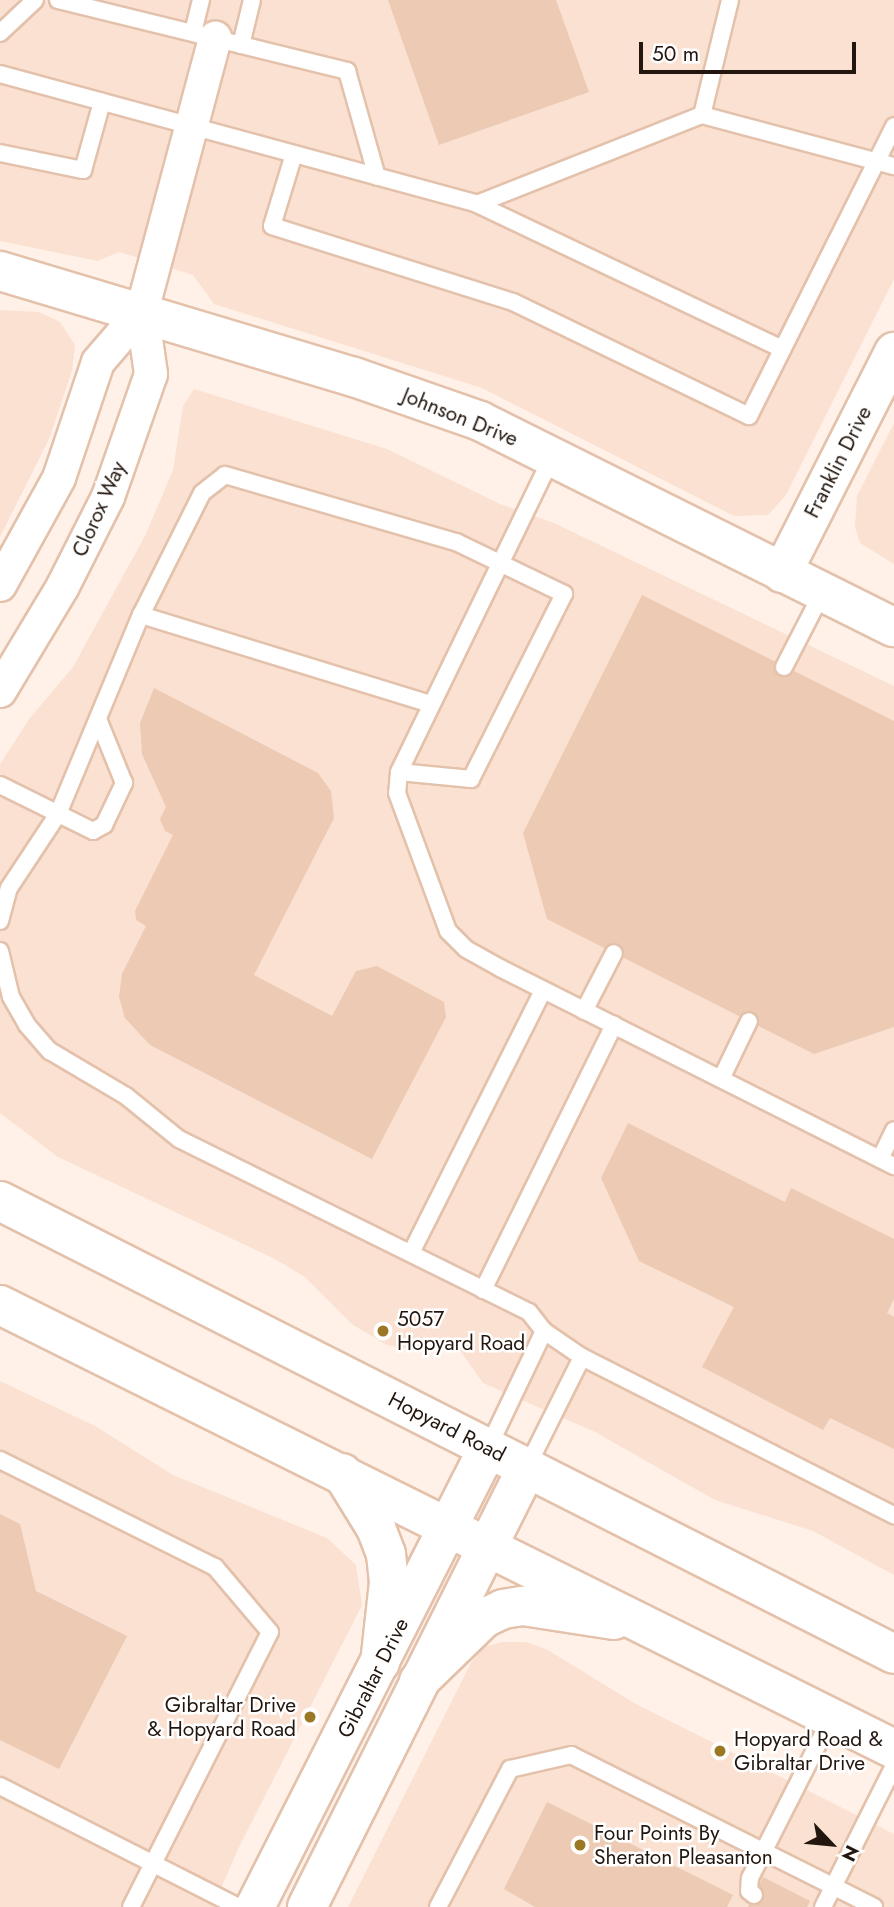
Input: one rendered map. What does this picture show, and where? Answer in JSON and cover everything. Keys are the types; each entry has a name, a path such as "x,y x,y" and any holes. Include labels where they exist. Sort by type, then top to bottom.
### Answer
{"main road":[{"name":"Johnson Drive","path":"0,271 142,311 480,421 894,627"},
{"name":"Franklin Drive","path":"782,573 894,352"},
{"name":"Hopyard Road","path":"0,1201 894,1654"},
{"path":"0,1305 487,1544 894,1749"},
{"name":"Gibraltar Drive","path":"256,1907 488,1448"},
{"name":"Gibraltar Drive","path":"307,1907 527,1467"},
{"path":"342,1474 376,1528 386,1554 389,1582 380,1663"},
{"path":"419,1681 484,1618 503,1609 523,1606 648,1625"}],"street":[{"name":"Clorox Way","path":"0,691 63,586 108,497 151,374 142,311 217,38"},
{"name":"Clorox Way","path":"0,585 59,478 98,362 142,311"}],"lane":[{"path":"0,33 35,0"},
{"path":"58,0 347,71 377,177"},
{"path":"201,0 217,38"},
{"path":"217,38 252,0"},
{"path":"702,115 730,0"},
{"path":"0,74 477,204 782,349"},
{"path":"0,153 83,170 102,102"},
{"path":"477,204 702,115 894,166"},
{"path":"294,154 272,226 513,302 749,416 894,126"},
{"path":"552,457 399,772 397,793 448,931 466,949 543,990 887,1162 894,1130"},
{"path":"0,921 9,888 58,814 141,615 202,493 225,475 456,542 564,594 471,779 399,772"},
{"path":"784,667 822,593"},
{"path":"141,615 432,704"},
{"path":"0,785 93,831 104,825 124,783 98,719"},
{"path":"0,951 11,997 50,1051 126,1096 179,1139 529,1312 544,1331 582,1357 894,1515"},
{"path":"584,1010 614,953"},
{"path":"411,1254 543,990"},
{"path":"721,1079 749,1021"},
{"path":"483,1290 614,1026"},
{"path":"488,1448 544,1331"},
{"path":"527,1467 582,1357"},
{"path":"0,1460 215,1567 270,1632 131,1907"},
{"path":"754,1895 749,1891 750,1878 831,1718"},
{"path":"438,1907 510,1769 571,1755 874,1907"},
{"path":"823,1907 894,1766"},
{"path":"0,1786 239,1907"}],"shaded area":[{"path":"0,0 894,0 894,279 786,495 768,515 734,516 482,388 214,304 193,275 119,252 98,261 0,241"},
{"path":"0,310 39,312 60,322 75,345 72,371 49,439 0,537"},
{"path":"194,389 387,449 500,504 554,523 894,686 894,1575 813,1531 715,1500 595,1432 483,1383 459,1349 442,1344 403,1348 387,1345 353,1325 305,1277 273,1258 58,1157 0,1113 0,764 30,718 73,667 146,534 173,470 183,406"},
{"path":"894,423 894,564 860,543 855,527 857,496"},
{"path":"0,1381 95,1426 173,1475 327,1538 356,1565 362,1605 238,1849 213,1907 0,1907"},
{"path":"502,1642 526,1642 548,1650 634,1703 894,1834 894,1907 348,1907 471,1663 484,1647"}],"building":[{"path":"388,0 556,0 589,92 439,145"},
{"path":"642,595 894,721 894,1027 814,1054 547,919 523,833"},
{"path":"154,688 318,773 331,791 334,818 254,975 332,1016 356,971 377,966 444,1002 446,1017 372,1159 150,1045 125,1018 119,997 122,974 146,926 136,920 135,911 173,835 165,831 160,819 166,807 142,754 140,723"},
{"path":"628,1123 785,1202 791,1188 894,1239 894,1299 887,1313 894,1317 894,1449 830,1418 823,1430 702,1367 734,1307 639,1261 601,1178"},
{"path":"0,1514 20,1524 36,1591 127,1636 59,1769 0,1740"},
{"name":"Four Points By Sheraton Pleasanton","path":"547,1802 733,1895 727,1907 535,1907 504,1889"},
{"name":"Four Points By Sheraton Pleasanton","path":"763,1877 810,1901 807,1907 748,1907"}],"place":[{"name":"5057 Hopyard Road","path":"383,1331"},
{"name":"Gibraltar Drive & Hopyard Road","path":"310,1717"},
{"name":"Hopyard Road & Gibraltar Drive","path":"720,1751"},
{"name":"Four Points By Sheraton Pleasanton","path":"580,1845"}]}
